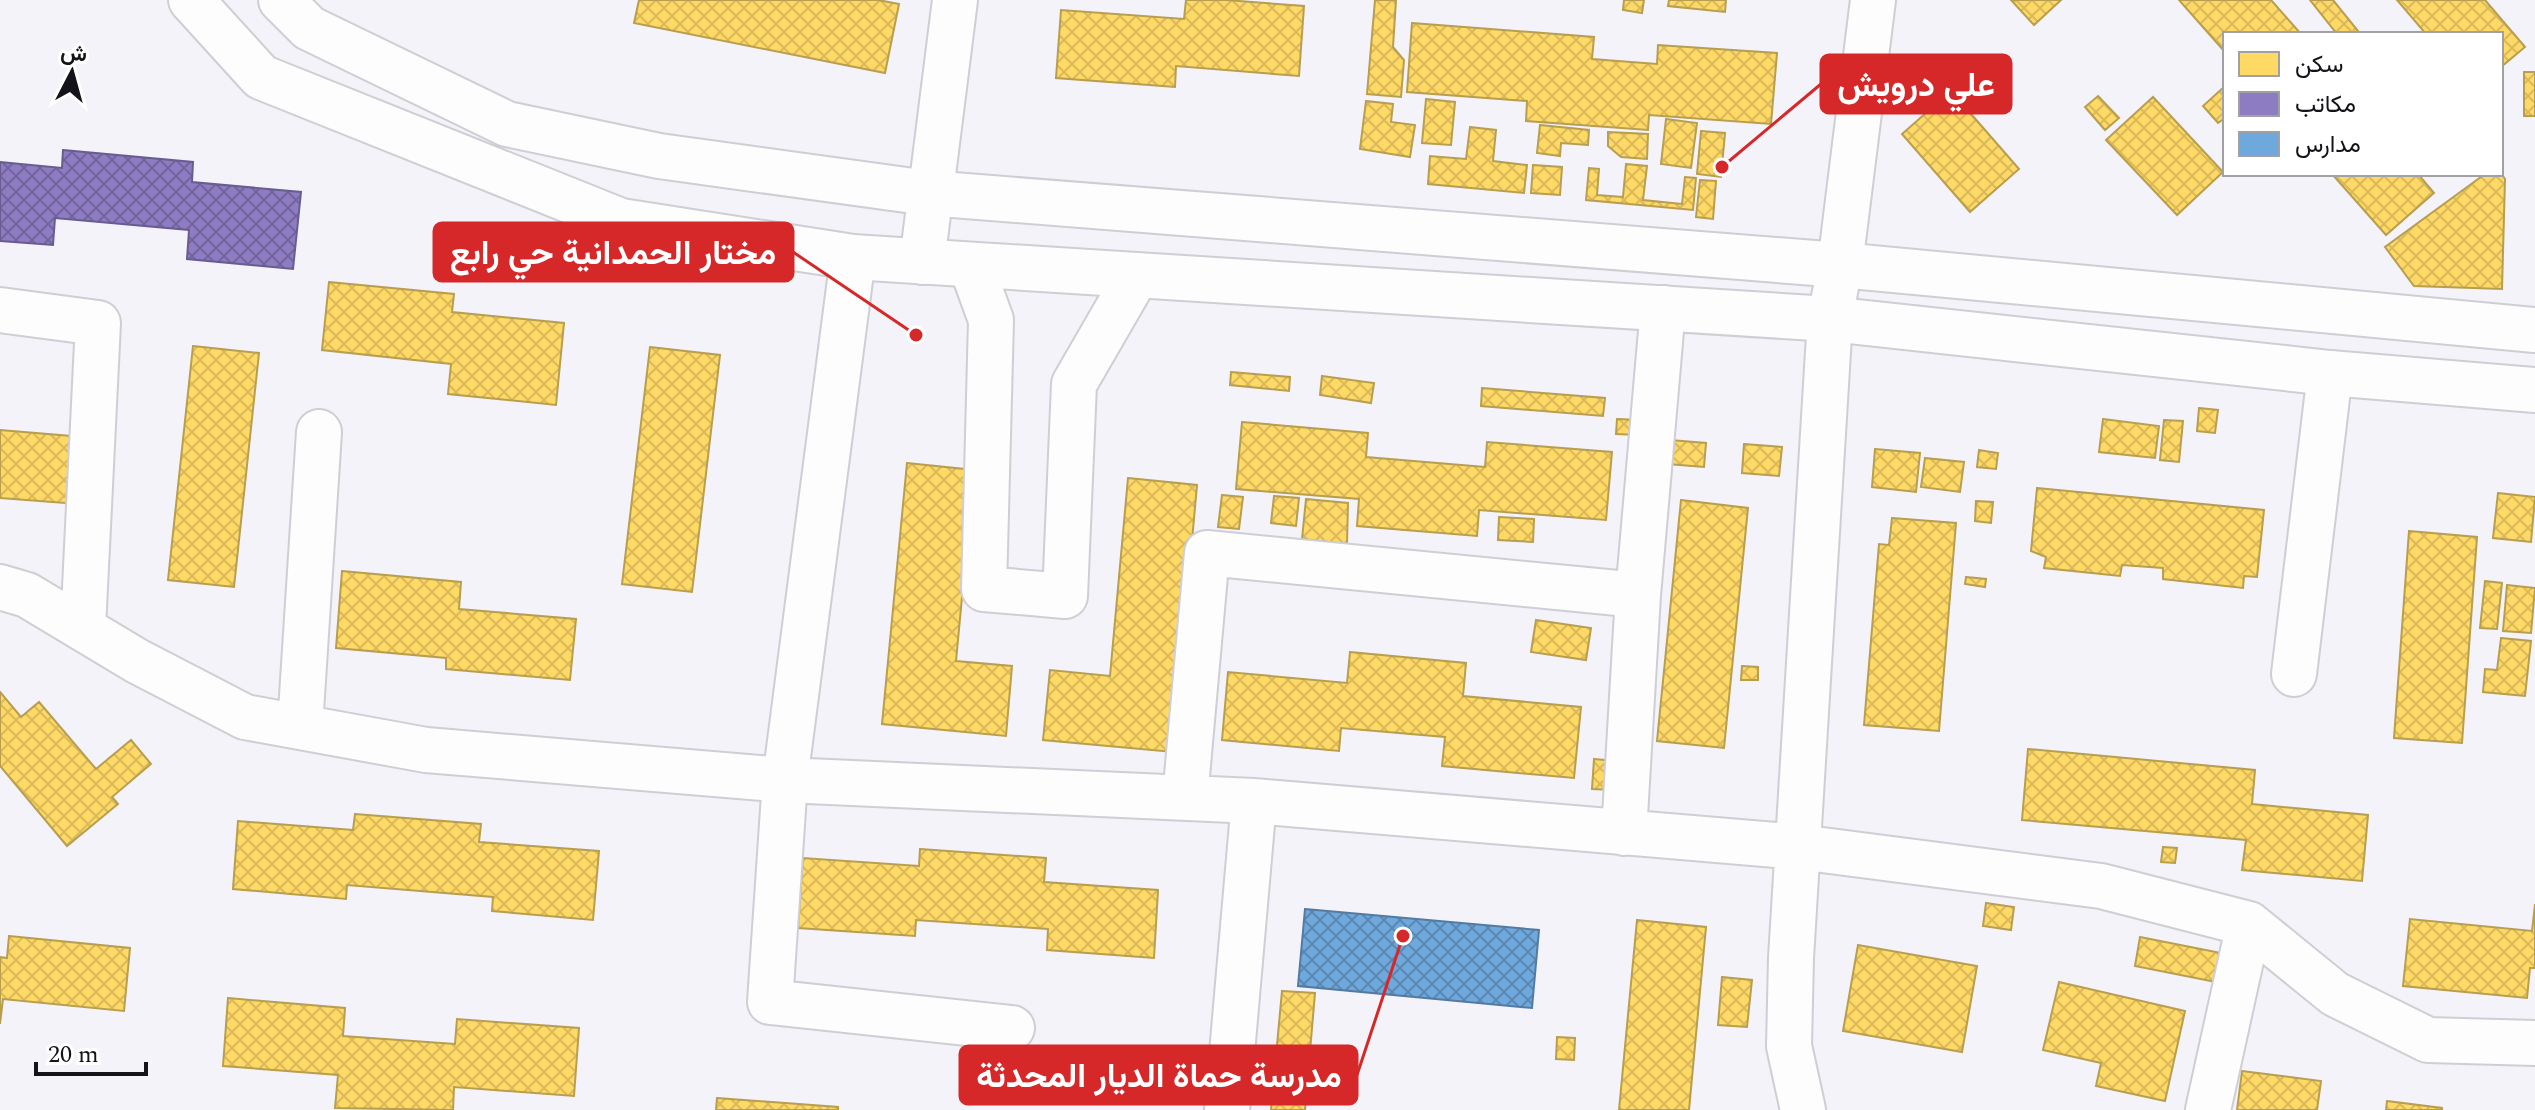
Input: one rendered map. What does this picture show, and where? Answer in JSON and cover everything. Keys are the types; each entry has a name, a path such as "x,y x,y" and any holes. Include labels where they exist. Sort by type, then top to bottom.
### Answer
{"street":[{"path":"191,0 261,77 611,218 853,257 1830,319 2330,373 2535,390"},
{"path":"281,0 309,28 507,124 659,156 928,193 1840,265 2535,330"},
{"path":"922,262 928,193 955,0"},
{"path":"1803,1110 1789,1046 1791,958 1830,319 1840,265 1873,0"},
{"path":"853,257 785,780 770,1002 1012,1028"},
{"path":"971,265 991,320 984,589 1065,596 1074,384 1137,275"},
{"path":"1624,833 1638,595 1663,308"},
{"path":"0,310 98,323 83,628"},
{"path":"2294,674 2330,373"},
{"path":"300,727 319,432"},
{"path":"1185,798 1207,553 1638,595"},
{"path":"0,587 27,595 137,661 245,717 426,750 785,780 1254,801 1799,847 2101,886 2249,924 2335,994 2428,1040 2535,1043"},
{"path":"1227,1110 1254,801"},
{"path":"2208,1110 2249,924"}],"building: سكن":[{"path":"639,0 878,0 899,4 885,73 634,23"},
{"path":"1186,0 1304,6 1299,76 1176,66 1175,87 1056,78 1061,10 1184,19"},
{"path":"1375,0 1396,0 1393,47 1404,60 1401,97 1367,94"},
{"path":"1624,0 1644,0 1642,13 1623,10"},
{"path":"1669,0 1726,0 1725,12 1668,6"},
{"path":"2011,0 2061,0 2034,25"},
{"path":"2179,0 2271,0 2299,32 2223,32 2223,50"},
{"path":"2310,0 2333,0 2358,31 2335,32"},
{"path":"2397,0 2485,0 2525,47 2503,65 2503,32 2424,32"},
{"path":"1412,23 1594,37 1592,59 1657,64 1658,45 1777,53 1771,124 1649,115 1648,130 1526,121 1527,101 1407,92"},
{"path":"2524,72 2535,72 2535,116 2524,116"},
{"path":"2223,88 2223,119 2218,123 2203,106"},
{"path":"1951,91 2019,169 1970,212 1902,134"},
{"path":"2098,96 2119,118 2105,130 2085,107"},
{"path":"2153,97 2223,172 2177,215 2106,140"},
{"path":"1426,99 1455,102 1451,145 1422,143"},
{"path":"1366,101 1393,104 1391,122 1415,125 1410,157 1360,149"},
{"path":"1666,119 1697,123 1691,168 1661,164"},
{"path":"1540,125 1589,130 1588,145 1561,143 1560,156 1537,153"},
{"path":"1470,127 1496,130 1493,161 1527,165 1524,193 1428,184 1430,156 1466,159"},
{"path":"1701,131 1725,133 1721,177 1697,174"},
{"path":"1608,132 1648,134 1647,159 1621,157 1608,146"},
{"path":"1626,164 1647,166 1643,200 1682,204 1685,177 1696,178 1693,210 1586,200 1589,168 1599,169 1597,195 1623,197"},
{"path":"1533,165 1562,167 1560,195 1531,193"},
{"path":"2334,176 2420,176 2434,193 2386,235"},
{"path":"2482,176 2503,176 2505,179 2502,289 2414,286 2385,247"},
{"path":"1700,180 1716,181 1713,219 1696,217"},
{"path":"329,282 454,294 452,312 564,323 556,405 448,394 451,364 322,350"},
{"path":"193,346 259,353 234,587 168,580"},
{"path":"650,347 720,355 692,592 622,584"},
{"path":"1231,372 1290,377 1289,391 1230,385"},
{"path":"1322,376 1374,383 1371,403 1320,395"},
{"path":"1482,388 1605,398 1603,416 1481,406"},
{"path":"2199,408 2218,410 2215,433 2197,431"},
{"path":"1617,419 1640,420 1639,435 1616,434"},
{"path":"2103,419 2159,426 2155,458 2099,452"},
{"path":"2164,420 2183,421 2179,462 2160,460"},
{"path":"1242,422 1368,433 1366,457 1485,467 1487,442 1612,452 1606,520 1479,510 1477,536 1357,526 1359,499 1236,489"},
{"path":"0,430 83,437 78,504 0,498"},
{"path":"1670,440 1706,443 1704,467 1668,464"},
{"path":"1744,444 1782,447 1779,476 1742,473"},
{"path":"1875,449 1920,453 1916,492 1872,487"},
{"path":"1979,450 1998,453 1996,469 1977,467"},
{"path":"1925,458 1964,462 1960,492 1921,487"},
{"path":"907,463 974,470 956,661 1012,666 1006,736 882,724"},
{"path":"1128,478 1197,485 1173,752 1043,740 1050,670 1110,676"},
{"path":"2037,488 2264,510 2257,577 2244,576 2243,588 2163,579 2163,568 2122,565 2120,576 2044,568 2046,557 2031,551"},
{"path":"2498,493 2535,497 2531,542 2493,538"},
{"path":"1222,495 1243,497 1239,529 1218,527"},
{"path":"1274,496 1299,498 1296,526 1271,523"},
{"path":"1306,499 1348,503 1347,544 1302,539"},
{"path":"1681,500 1748,508 1724,748 1657,741"},
{"path":"1976,501 1993,502 1991,523 1975,521"},
{"path":"1499,517 1534,519 1533,542 1498,540"},
{"path":"1892,518 1956,523 1939,731 1864,725 1879,544 1889,545"},
{"path":"2409,531 2477,537 2462,743 2394,738"},
{"path":"342,571 461,582 459,609 576,619 570,680 446,669 446,658 336,648"},
{"path":"1966,577 1986,579 1985,587 1965,584"},
{"path":"2485,581 2502,583 2497,629 2480,628"},
{"path":"2507,585 2535,588 2531,633 2503,631"},
{"path":"1536,620 1591,628 1586,660 1531,652"},
{"path":"2501,638 2531,641 2525,696 2483,692 2485,669 2497,670"},
{"path":"1350,652 1466,663 1463,696 1581,707 1574,778 1442,766 1445,737 1341,728 1339,751 1222,740 1228,672 1347,683"},
{"path":"1742,666 1758,667 1758,680 1741,680"},
{"path":"0,692 21,717 39,702 96,769 131,740 151,764 112,797 118,804 67,846 0,766"},
{"path":"2028,749 2255,770 2252,804 2368,815 2362,881 2242,870 2246,840 2022,820"},
{"path":"1594,759 1615,761 1613,790 1592,789"},
{"path":"355,814 481,824 479,842 599,851 593,920 492,911 493,897 347,885 346,899 233,889 238,821 353,830"},
{"path":"2163,847 2177,848 2175,863 2161,862"},
{"path":"920,849 1046,858 1044,882 1158,890 1154,958 1047,950 1048,929 916,920 915,936 798,928 803,858 919,866"},
{"path":"1986,903 2014,907 2011,930 1983,926"},
{"path":"2535,904 2535,968 2530,968 2527,998 2403,986 2410,919 2532,931"},
{"path":"1637,920 1706,927 1689,1110 1619,1110"},
{"path":"9,936 130,948 124,1011 3,999 0,1024 0,957 7,958"},
{"path":"2140,937 2221,953 2216,982 2135,966"},
{"path":"1858,945 1977,966 1962,1052 1843,1031"},
{"path":"1722,977 1752,980 1747,1027 1718,1025"},
{"path":"2059,982 2185,1011 2165,1101 2096,1086 2101,1063 2043,1050"},
{"path":"1282,991 1315,993 1305,1110 1271,1110"},
{"path":"228,998 345,1008 343,1036 455,1044 457,1019 579,1028 574,1096 454,1087 453,1110 335,1108 338,1075 223,1066"},
{"path":"1557,1037 1575,1038 1574,1060 1556,1059"},
{"path":"2242,1071 2321,1081 2317,1110 2237,1110"},
{"path":"717,1098 838,1107 838,1110 716,1110"},
{"path":"2387,1101 2442,1108 2442,1110 2386,1110"}],"building: مكاتب":[{"path":"63,150 193,162 192,182 301,192 293,269 187,259 189,230 55,218 53,245 0,241 0,162 62,168"}],"building: مدارس":[{"path":"1305,909 1539,930 1532,1008 1298,986"}],"place":[{"name":"علي درويش","path":"1722,167"},
{"name":"مختار الحمدانية حي رابع","path":"916,335"},
{"name":"مدرسة حماة الديار المحدثة","path":"1403,936"}]}
